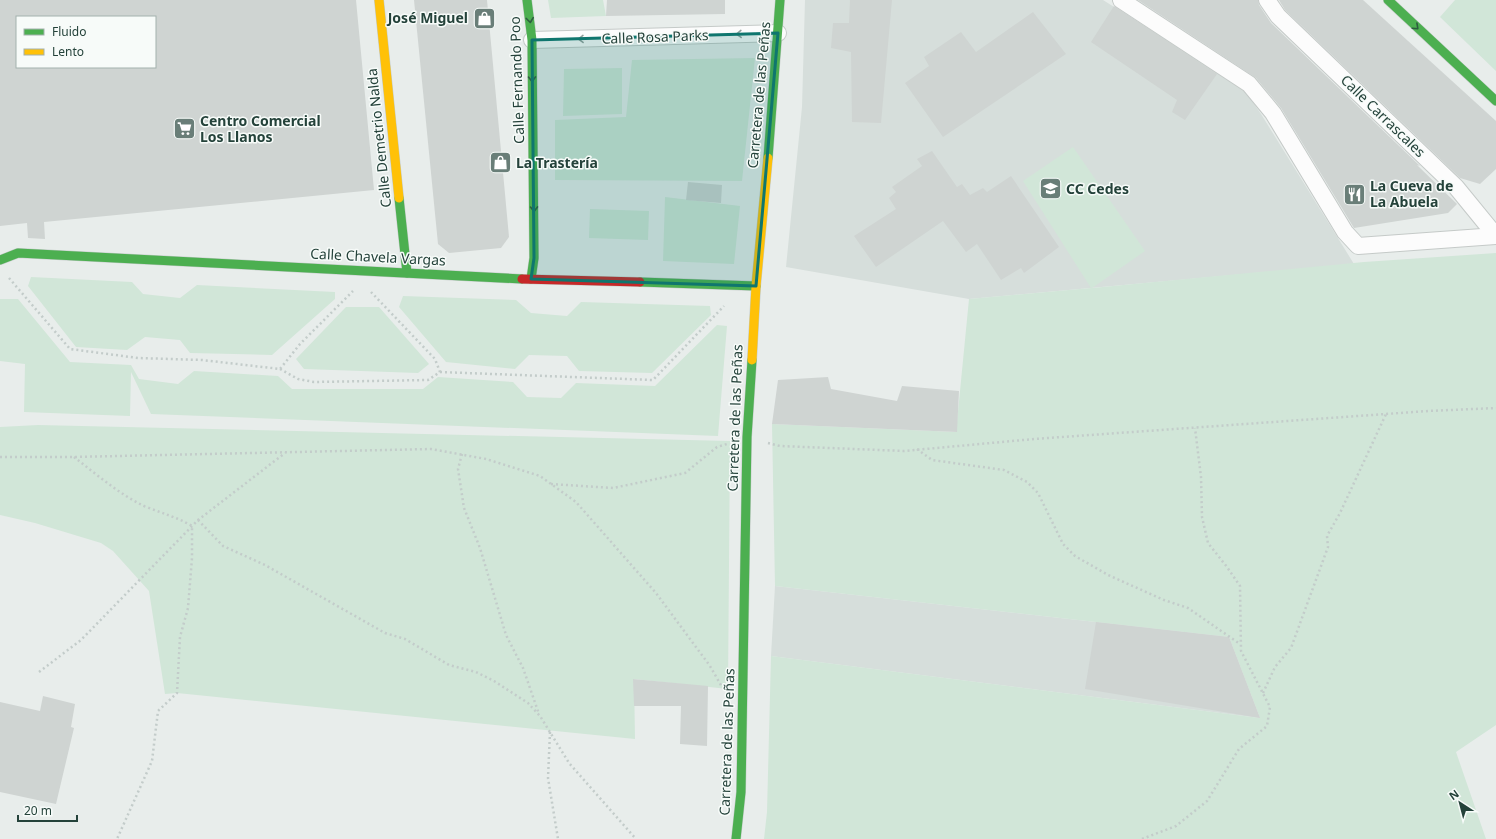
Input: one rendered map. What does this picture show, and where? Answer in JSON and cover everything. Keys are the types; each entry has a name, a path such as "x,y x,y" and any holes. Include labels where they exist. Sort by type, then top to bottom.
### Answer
{"street":[{"name":"Calle Demetrio Nalda","path":"379,0 407,273"},
{"name":"Calle Fernando Poo","path":"527,0 532,40 534,258 531,279"},
{"name":"Carretera de las Peñas","path":"736,839 741,792 747,437 756,286 780,0"},
{"path":"1121,0 1249,84 1272,113 1345,232 1358,246 1496,236"},
{"name":"Calle Carrascales","path":"1267,0 1278,16 1456,187 1496,236"},
{"path":"1388,0 1496,100"},
{"name":"Calle Rosa Parks","path":"532,40 778,33"},
{"name":"Calle Chavela Vargas","path":"0,260 18,253 531,279 756,286"}],"path":[{"path":"5,274 19,288 70,349 131,357 202,360 280,369 298,379 314,382 428,380 440,372 653,380 729,301"},
{"path":"280,369 300,344 357,288"},
{"path":"367,288 435,359 440,372"},
{"path":"551,484 613,488 685,473 717,447 747,437 780,446 904,451 1386,414 1496,408"},
{"path":"1263,694 1275,667 1292,648 1328,547 1327,536 1340,513 1386,414"},
{"path":"1142,839 1176,826 1207,800 1239,749 1267,726 1270,707 1241,651 1240,586 1228,567 1208,543 1202,517 1201,477 1195,428"},
{"path":"0,457 73,457 431,449 486,459 540,476 576,502 656,593 710,666 725,692 743,695"},
{"path":"917,449 932,460 1004,470 1027,482 1038,493 1063,544 1075,556 1108,575 1164,600 1188,608 1241,644"},
{"path":"39,672 81,640 198,520 285,453"},
{"path":"462,454 458,469 464,508 480,548 506,635 523,668 540,716"},
{"path":"73,457 117,490 144,506 179,518 192,526"},
{"path":"198,520 223,546 265,565 385,633 406,639 449,665 476,672 494,681 528,703 540,716 569,763 636,839"},
{"path":"117,839 152,761 158,711 176,693 180,637 188,608 192,558 192,526"},
{"path":"550,732 548,778 558,839"}],"highlighted area":[{"path":"778,33 756,286 531,279 534,258 532,40"}],"shaded area":[{"name":"CC Cedes","path":"805,0 1103,0 1243,88 1261,114 1354,264 969,299 786,267 802,107"},
{"path":"775,586 1229,637 1260,718 771,656"}],"green space":[{"path":"548,0 603,0 606,16 551,18"},
{"path":"1455,0 1496,0 1496,71 1440,17"},
{"path":"755,58 742,181 555,180 555,120 626,117 632,60"},
{"path":"622,68 622,114 563,116 564,69"},
{"path":"1073,147 1145,251 1092,288 1364,262 1496,253 1496,725 1456,752 1486,839 764,839 767,812 771,656 1260,718 1229,637 775,586 772,424 956,432 969,299 1091,288 1023,181"},
{"path":"665,197 740,206 734,264 663,261"},
{"path":"590,209 649,211 648,240 589,238"},
{"path":"31,277 132,282 143,294 180,298 197,285 335,292 335,299 272,355 190,353 180,340 145,337 127,350 76,347 28,286"},
{"path":"403,296 516,300 531,313 567,316 581,302 710,306 711,315 652,373 579,371 567,356 529,355 515,369 446,362 399,307"},
{"path":"0,299 18,299 70,362 131,365 139,379 178,384 194,371 278,376 292,389 423,389 438,377 513,382 527,397 561,398 576,383 655,386 717,325 727,326 718,436 151,414 131,372 130,416 24,412 25,364 0,361"},
{"path":"346,307 379,307 429,364 418,373 304,369 296,359"},
{"path":"38,425 730,441 728,689 634,679 635,739 177,693 165,694 149,591 113,551 101,543 35,523 0,515 0,427"}],"building":[{"name":"Centro Comercial Los Llanos","path":"0,0 356,0 374,190 44,222 45,239 28,238 27,223 0,226"},
{"path":"414,0 487,0 509,237 501,248 449,253 438,244"},
{"path":"607,0 725,0 725,14 606,16"},
{"path":"850,0 892,0 881,123 852,122 851,52 831,48 833,23 849,23"},
{"path":"1138,0 1258,0 1259,5 1271,23 1420,166 1417,165 1457,204 1448,213 1354,228 1281,108 1256,78"},
{"path":"1279,0 1363,0 1496,121 1496,169 1480,184 1460,178 1285,10"},
{"path":"1114,6 1217,74 1185,120 1172,112 1177,100 1091,42"},
{"path":"1033,12 1066,54 943,137 905,83 929,66 924,57 961,32 976,52"},
{"path":"932,151 957,187 962,184 970,195 983,188 987,192 1011,176 1059,247 1024,273 1021,268 1001,280 977,244 966,252 943,221 876,267 854,236 896,209 889,198 896,192 892,187 922,166 917,159"},
{"path":"688,182 722,185 721,203 686,200"},
{"path":"828,377 831,389 897,401 902,386 959,391 957,432 772,424 778,380"},
{"path":"1096,622 1229,637 1260,718 1085,689"},
{"path":"633,679 708,686 707,746 680,744 681,706 634,706"},
{"path":"43,696 75,704 71,727 74,728 56,804 0,792 0,702 40,711"}],"traffic: fast":[{"path":"527,0 532,40 534,258 531,279"},
{"path":"768,158 780,0"},
{"path":"1388,0 1496,101"},
{"path":"399,198 407,273"},
{"path":"0,260 18,253 522,279"},
{"path":"640,282 756,286"},
{"path":"736,839 741,792 747,437 752,360"}],"traffic: slow":[{"path":"379,0 399,198"},
{"path":"752,360 756,286 768,158"}],"traffic: jam":[{"path":"522,279 640,282"}],"place":[{"name":"José Miguel","path":"484,18"},
{"name":"Centro Comercial Los Llanos","path":"184,129"},
{"name":"La Trastería","path":"501,163"},
{"name":"CC Cedes","path":"1051,189"},
{"name":"La Cueva de La Abuela","path":"1354,194"}]}
